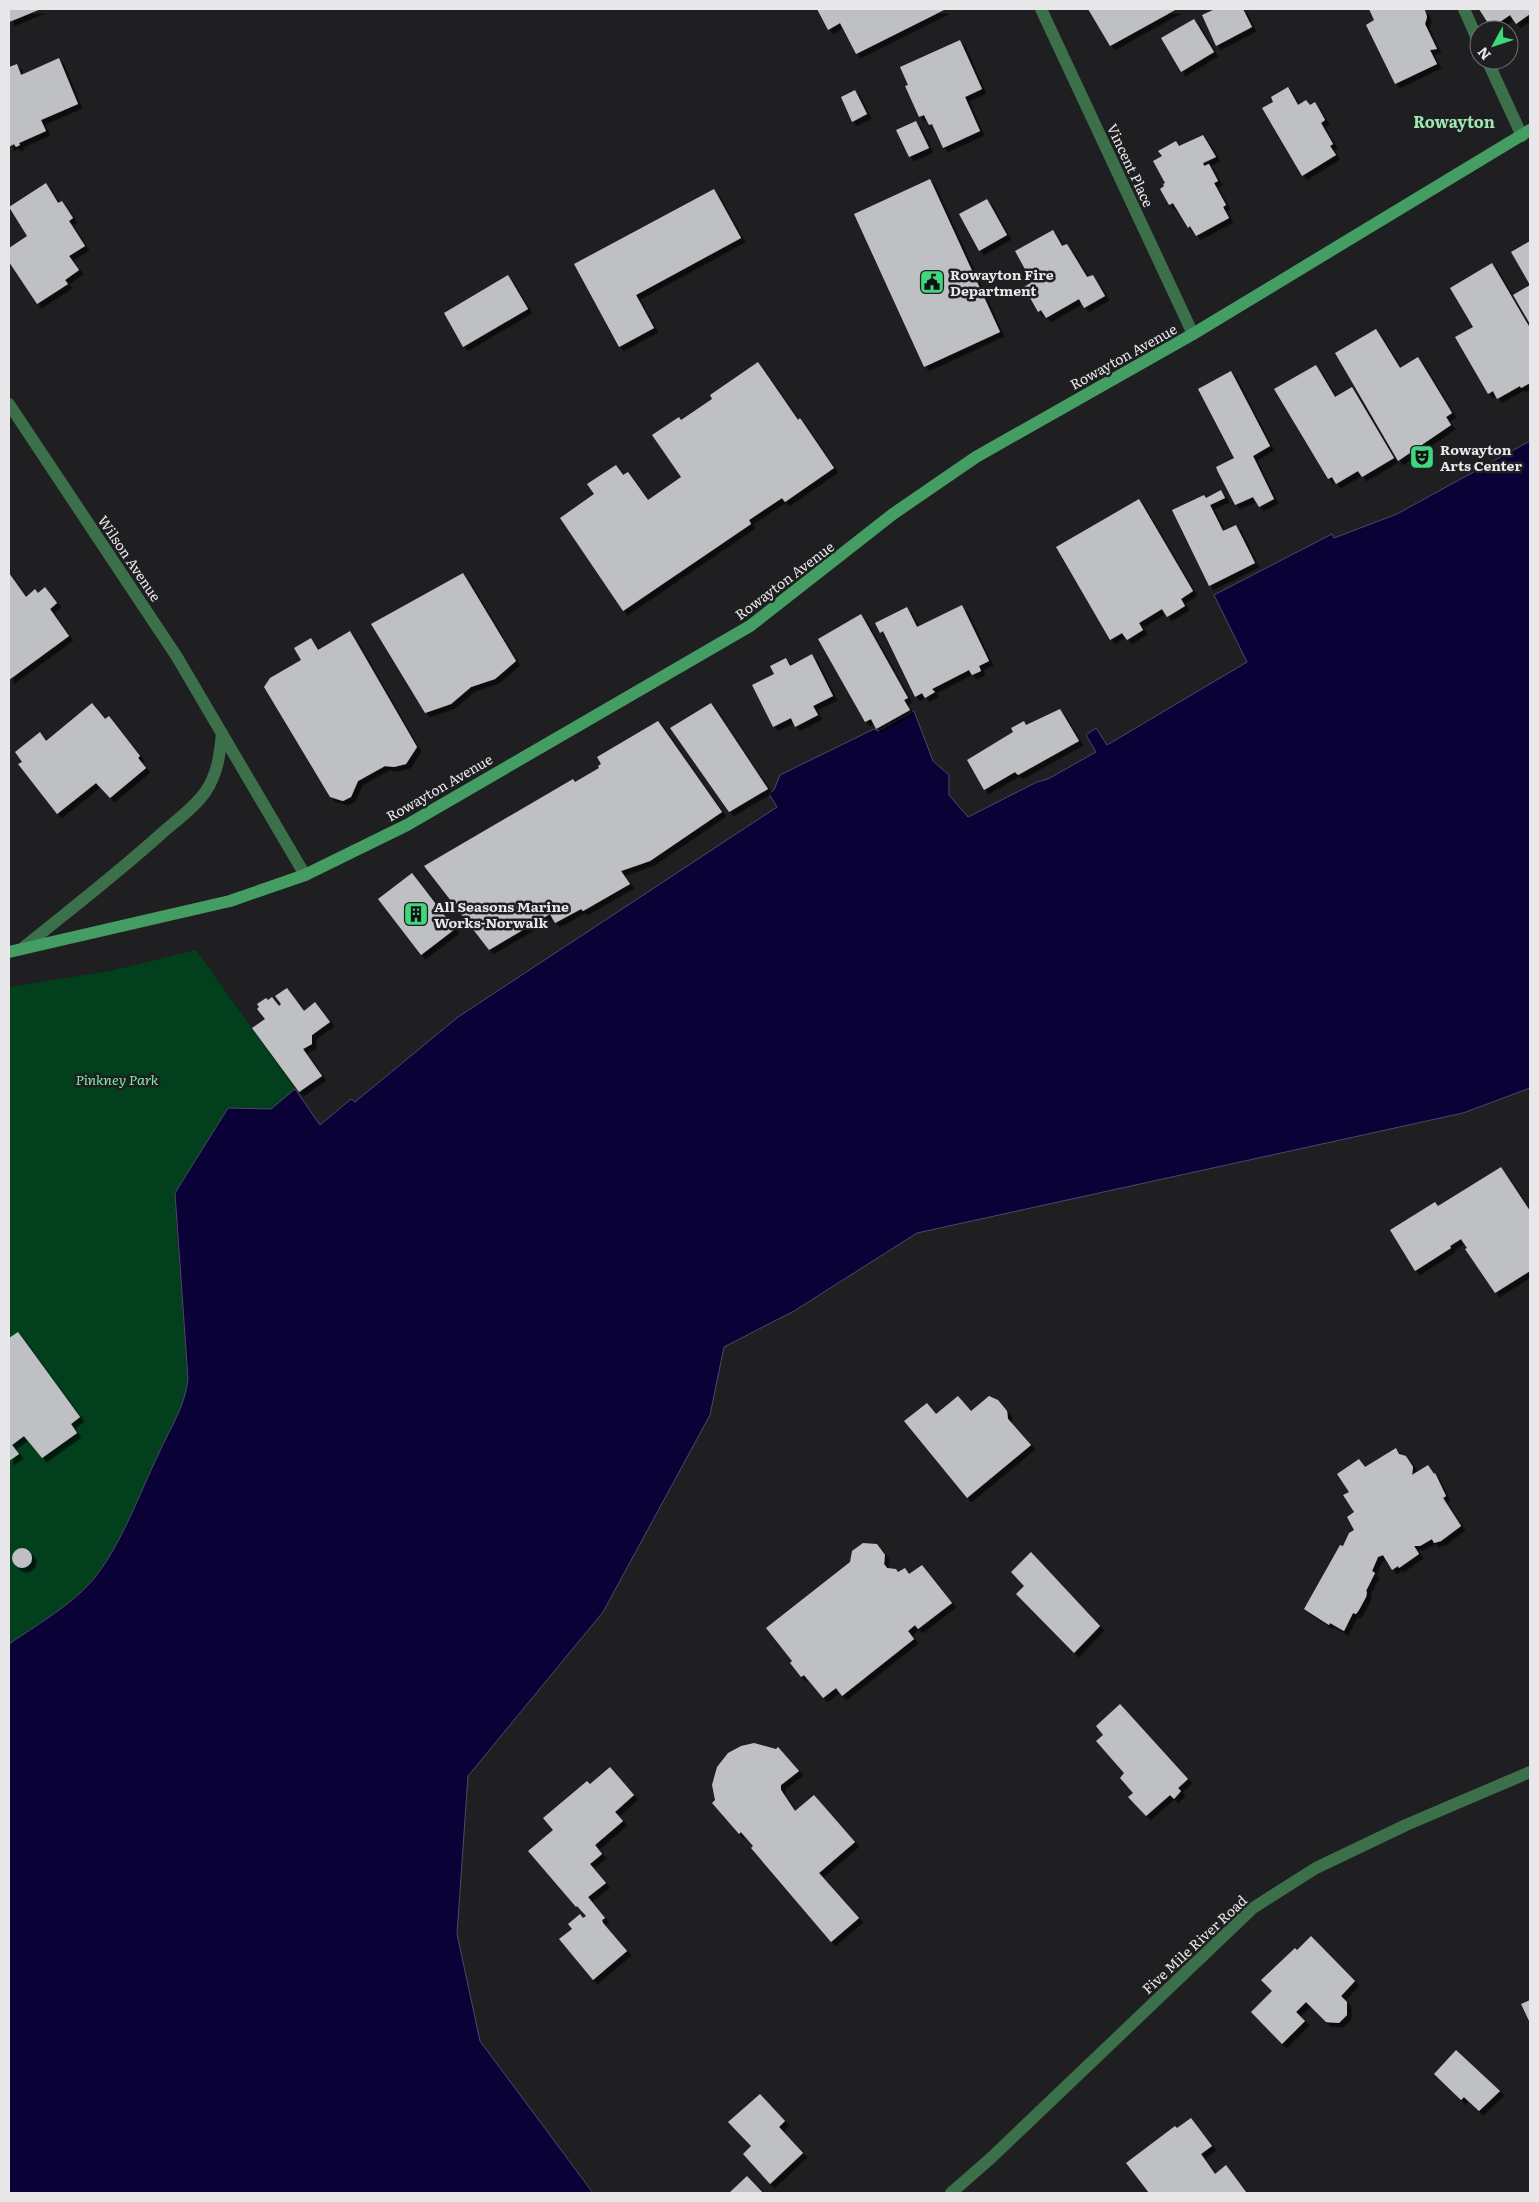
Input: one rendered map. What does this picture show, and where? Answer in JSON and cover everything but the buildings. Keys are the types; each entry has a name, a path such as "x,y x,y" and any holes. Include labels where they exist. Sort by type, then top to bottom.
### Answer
{"main road":[{"name":"Rowayton Avenue","path":"9,952 24,946 230,901 305,875 406,825 750,626 893,514 942,479 1041,419 1193,334 1526,133"}],"street":[{"name":"Vincent Place","path":"1041,9 1193,334"},
{"path":"1492,70 1526,133"},
{"name":"Wilson Avenue","path":"9,404 133,589 222,733 305,875"},
{"path":"24,946 127,864 196,803 206,791 215,775 220,756 222,733"},
{"name":"Five Mile River Road","path":"951,2193 1253,1908 1316,1868 1406,1825 1530,1772"}],"green space":[{"name":"Pinkney Park","path":"196,950 295,1089 271,1109 228,1108 176,1223 188,1379 184,1399 129,1520 101,1569 83,1591 9,1644 9,987 110,971"}],"shaded area":[{"path":"1530,441 1530,1088 1463,1113 917,1233 794,1311 724,1347 710,1415 603,1612 468,1776 457,1934 480,2041 593,2193 9,2193 9,1644 83,1591 101,1569 129,1520 184,1399 188,1379 175,1193 228,1108 271,1109 295,1089 320,1125 351,1099 355,1102 458,1017 777,807 769,794 774,790 780,775 874,729 878,731 914,711 933,761 949,775 949,795 968,817 1037,782 1048,779 1096,752 1086,735 1096,728 1107,745 1247,662 1214,595 1332,534 1334,538 1397,514"}],"place":[{"name":"Rowayton Fire Department","path":"932,282"},
{"name":"Rowayton Arts Center","path":"1422,457"},
{"name":"All Seasons Marine Works-Norwalk","path":"416,914"}],"district":[{"name":"Rowayton","path":"1454,121"}]}
